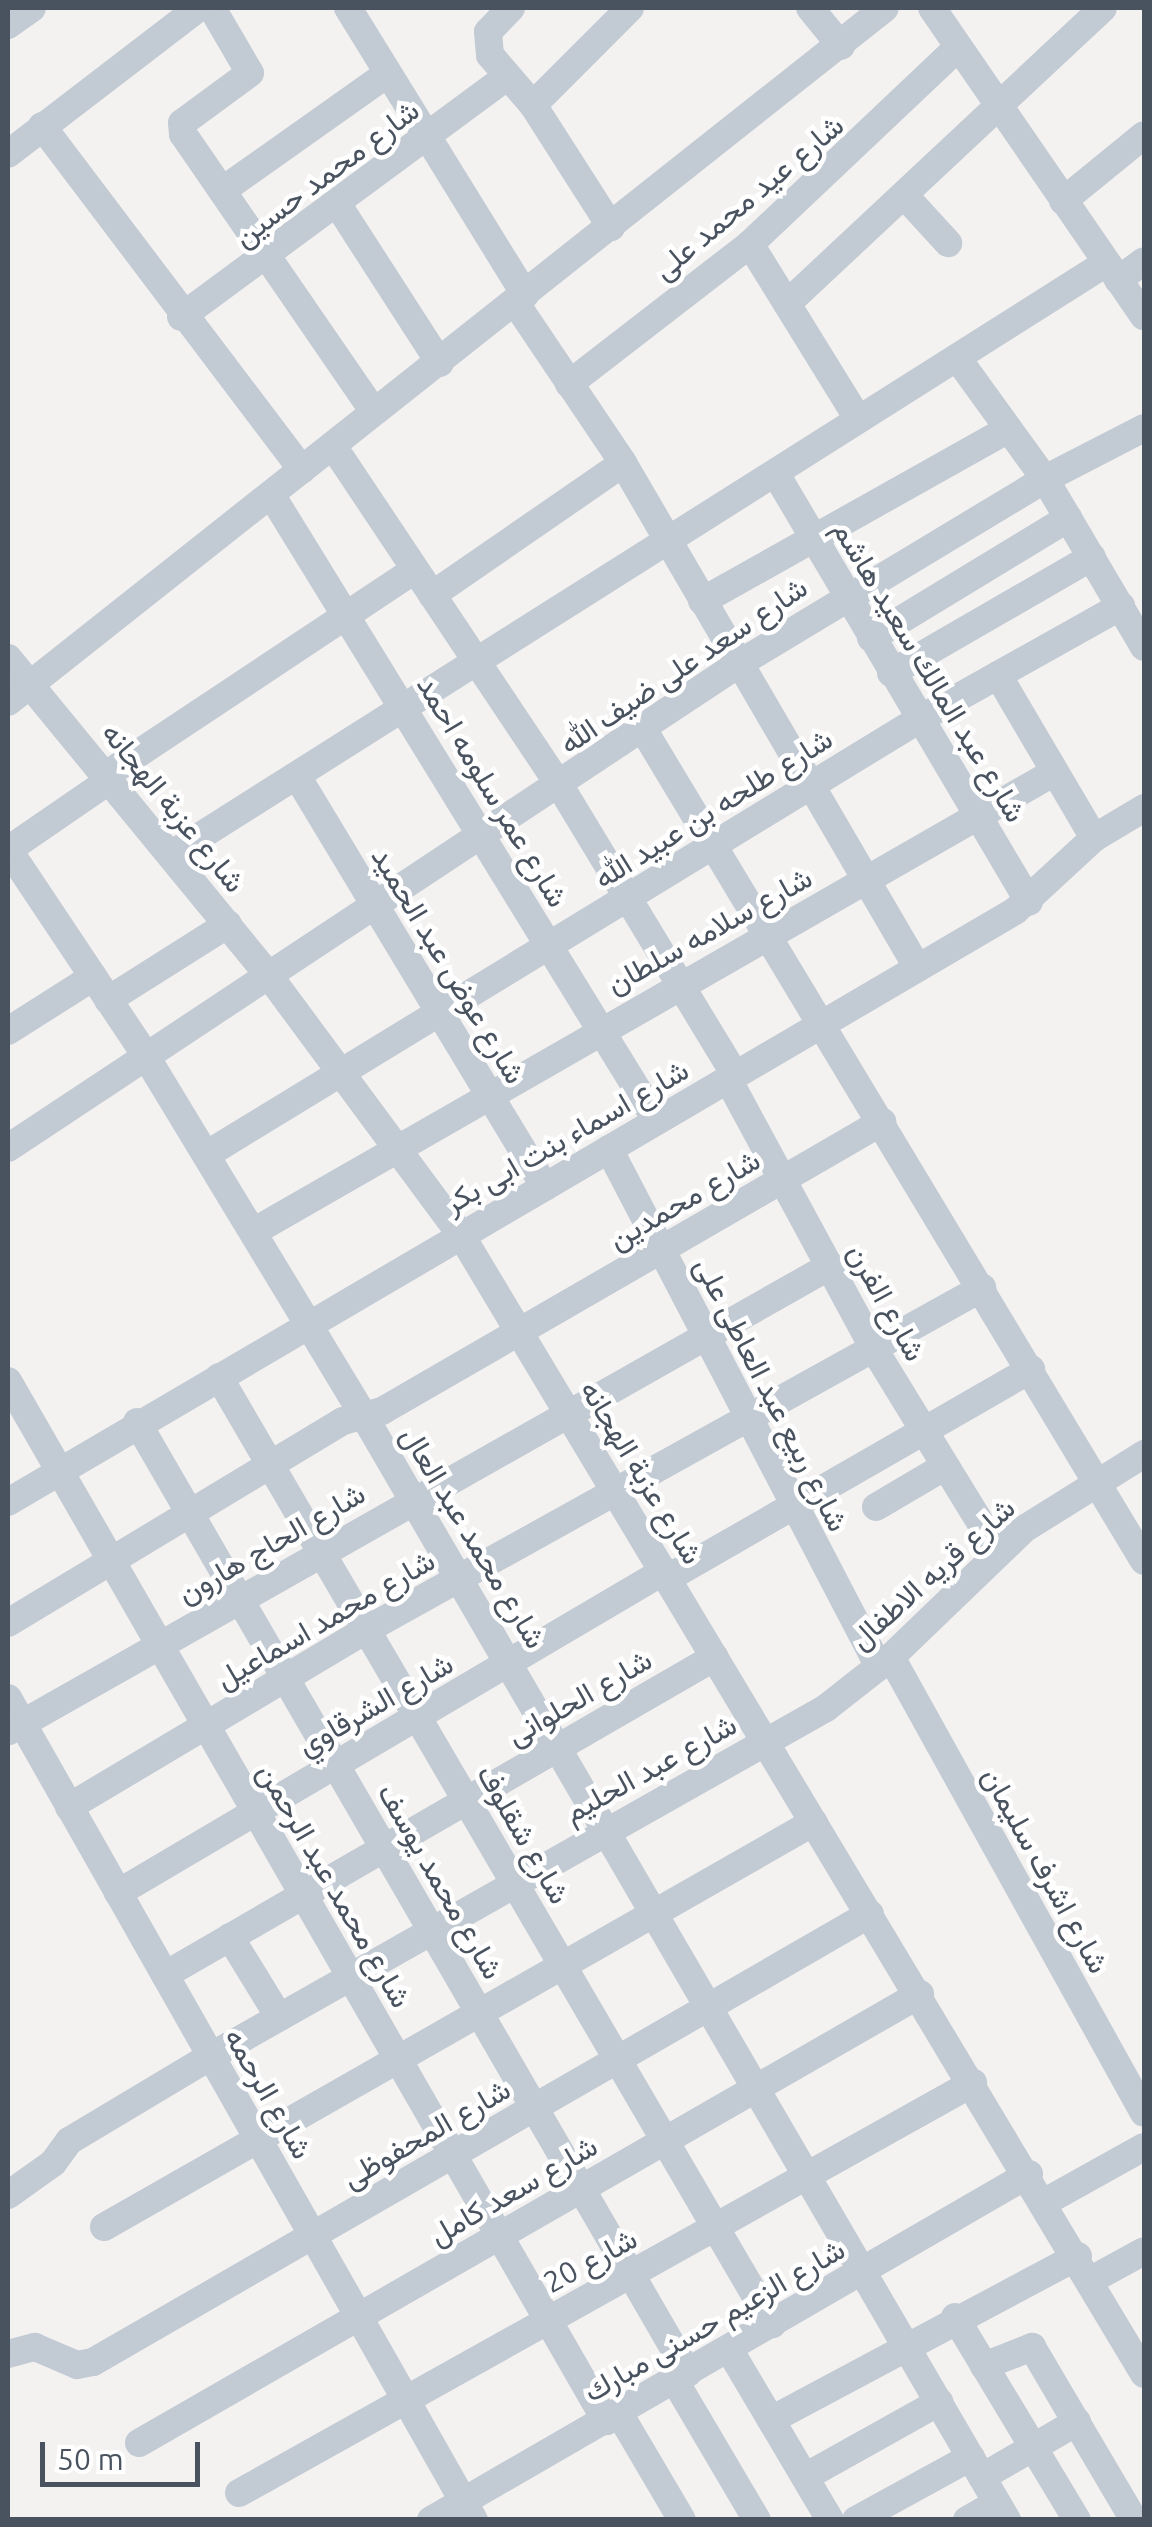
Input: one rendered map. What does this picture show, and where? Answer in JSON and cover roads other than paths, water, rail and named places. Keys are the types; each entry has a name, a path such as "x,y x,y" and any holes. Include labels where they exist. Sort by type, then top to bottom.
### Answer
{"street":[{"path":"8,25 32,8"},
{"path":"8,154 198,8"},
{"path":"212,8 250,73 181,128 374,412"},
{"path":"348,8 569,384 669,541 808,788 917,968"},
{"path":"512,8 488,32 487,43 533,105 611,227"},
{"path":"533,105 630,8"},
{"path":"810,8 841,46"},
{"path":"19,693 885,8"},
{"path":"932,8 1144,316"},
{"path":"790,300 1000,110 1103,8"},
{"name":"شارع عيد محمد على","path":"569,384 750,244 958,48"},
{"path":"223,190 387,74"},
{"name":"شارع محمد حسين","path":"181,318 270,258 508,76"},
{"path":"42,126 181,318 302,470"},
{"path":"1063,200 1144,135"},
{"path":"905,196 948,244"},
{"path":"338,205 440,363"},
{"path":"750,244 790,300 858,419"},
{"path":"172,854 858,419 1112,272 1144,260"},
{"path":"958,359 1045,480 1144,647"},
{"path":"702,601 1008,428"},
{"name":"شارع سعد على ضيف الله","path":"8,1148 144,1053 270,978 737,665 846,596 1045,480 1144,428"},
{"name":"شارع الفرن","path":"333,446 479,660 630,899 732,1077 874,1349 998,1551"},
{"path":"432,596 623,464"},
{"name":"شارع عبد المالك سعيد هاشم","path":"776,474 1029,902"},
{"name":"شارع عمر سلومه احمد","path":"272,496 656,1120"},
{"path":"871,638 1068,518"},
{"path":"891,673 1092,556"},
{"path":"8,850 346,613 415,570"},
{"name":"شارع طلحه بن عبيد الله","path":"206,1155 918,720 1122,606"},
{"name":"شارع عزبة الهجانه","path":"8,658 19,693 108,777 172,854 398,1144 462,1235 764,1742 1029,2174 1144,2374"},
{"path":"998,675 1094,838"},
{"path":"643,730 1032,1369 1144,1561"},
{"name":"شارع سلامه سلطان","path":"253,1232 398,1144 1053,773"},
{"name":"شارع عوض عبد الحميد","path":"297,776 545,1187"},
{"name":"شارع اسماء بنت ابى بكر","path":"8,1502 137,1422 1029,902 1094,838 1144,808"},
{"name":"شارع محمد عبد العال","path":"8,850 144,1053 414,1498 1002,2511"},
{"path":"8,1031 228,924"},
{"name":"شارع محمدين","path":"8,1622 343,1421 364,1416 520,1333 882,1122"},
{"name":"شارع ربيع عبد العاطى على","path":"609,1149 794,1508 885,1662"},
{"name":"شارع الحاج هارون","path":"15,1727 567,1411 830,1266"},
{"name":"شارع محمد اسماعيل","path":"69,1806 366,1630 751,1420 982,1288"},
{"name":"شارع الشرقاوي","path":"118,1893 510,1662 794,1508 1032,1369"},
{"name":"شارع شقلوف","path":"219,1377 772,2324"},
{"name":"شارع محمد عبد الرحمن","path":"8,1381 548,2320 682,2520"},
{"name":"شارع محمد يوسف","path":"137,1422 631,2274 757,2520"},
{"name":"شارع قريه الاطفال","path":"764,1742 826,1708 885,1662 998,1551 1098,1480 1144,1454"},
{"path":"876,1507 944,1466"},
{"name":"شارع الحلوانى","path":"165,1975 714,1656"},
{"name":"شارع اشرف سليمان","path":"885,1662 1144,2113"},
{"name":"شارع الرحمه","path":"8,1698 15,1727 69,1806 470,2511"},
{"name":"شارع عبد الحليم","path":"8,2195 52,2163 69,2141 350,1976 764,1742"},
{"path":"104,2227 814,1822"},
{"name":"شارع المحفوظى","path":"8,2354 35,2347 88,2364 870,1914"},
{"path":"230,1937 279,2017"},
{"name":"شارع سعد كامل","path":"139,2443 920,1994"},
{"name":"شارع 20","path":"239,2493 973,2083"},
{"path":"1045,2202 1144,2147"},
{"name":"شارع الزعيم حسنى مبارك","path":"432,2520 470,2511 612,2417 1029,2174"},
{"path":"771,2420 955,2317 1084,2268 1144,2251"},
{"path":"955,2317 1077,2520"},
{"path":"984,2366 1032,2347 1134,2520"},
{"path":"729,2349 830,2520"},
{"path":"805,2477 939,2402"},
{"path":"856,2520 976,2467 1034,2448 1077,2422"},
{"path":"967,2520 1002,2511"}]}
